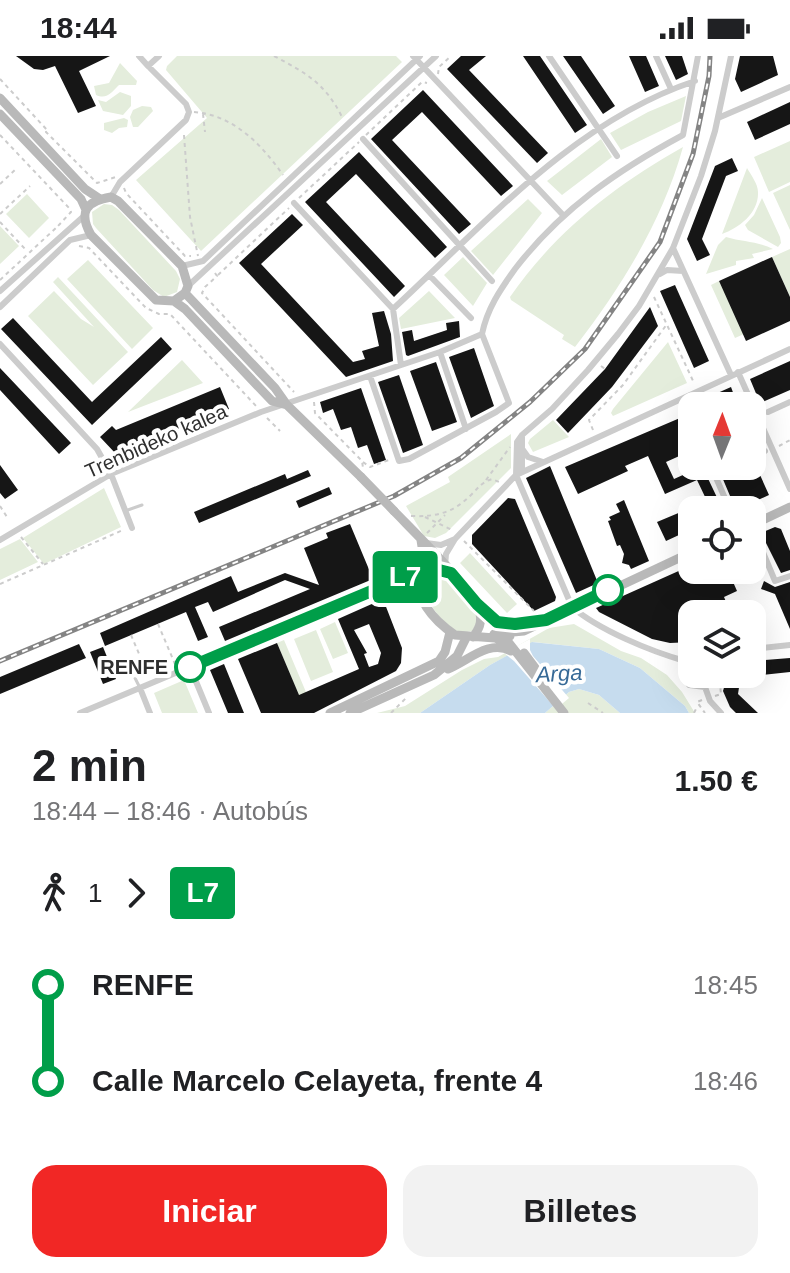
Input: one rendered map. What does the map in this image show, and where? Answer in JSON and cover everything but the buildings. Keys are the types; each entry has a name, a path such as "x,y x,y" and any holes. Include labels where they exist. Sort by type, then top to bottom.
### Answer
{"main road":[{"path":"0,98 85,189 118,201 182,266 187,289 287,405 424,539 572,713"},
{"path":"0,114 81,199 91,235 156,300 174,301 185,309 272,401 287,405"},
{"path":"85,213 92,202 105,198"},
{"path":"174,301 187,289"},
{"path":"766,520 789,511"},
{"path":"424,539 426,572 419,585 421,600 450,632 507,640"},
{"path":"350,713 469,660 487,648 678,558"},
{"path":"426,572 448,570"},
{"path":"434,675 457,656 473,637 481,619 477,604"},
{"path":"497,622 515,624 546,620"},
{"path":"528,629 522,655 564,713"},
{"path":"330,713 439,661 445,652 450,632"}],"street":[{"path":"105,198 186,120 189,112 186,104 139,56"},
{"path":"148,66 159,56"},
{"path":"187,289 436,56"},
{"path":"549,56 617,156"},
{"path":"656,56 671,89"},
{"path":"370,376 397,458 401,462 506,406 509,400 482,334 486,313 528,252 563,215 617,173 683,135 695,81 695,56"},
{"path":"678,659 587,619 572,607 519,473 516,449 522,435 552,409 588,370 639,306 673,248 701,176 718,118 731,56"},
{"path":"182,266 203,261 416,57 563,215"},
{"path":"393,309 572,145 671,89 695,81"},
{"path":"718,118 790,87"},
{"path":"363,139 492,281"},
{"path":"294,203 393,309 401,365"},
{"path":"0,291 85,213"},
{"path":"0,307 70,240 91,235"},
{"path":"673,248 744,392"},
{"path":"657,275 667,270 683,271"},
{"path":"429,275 471,318"},
{"name":"Trenbideko kalea","path":"0,540 111,474 261,412 440,352 482,334"},
{"path":"0,344 97,449 111,474 125,511 128,529"},
{"path":"448,570 446,554 455,539 519,473 790,349"},
{"path":"440,352 466,429"},
{"path":"768,412 790,402"},
{"path":"519,473 522,435"},
{"path":"766,438 790,489"},
{"path":"522,449 528,457 543,462"},
{"path":"424,539 441,545 455,539"},
{"path":"766,559 775,581 790,576"},
{"path":"80,713 100,709 191,666 417,572 426,572"},
{"path":"384,587 399,588 421,600"},
{"path":"766,648 790,645"},
{"path":"191,666 209,713"},
{"path":"140,688 150,713"},
{"path":"705,688 710,701 721,713"}],"lane":[{"path":"125,511 142,505"},
{"path":"188,656 191,666"},
{"path":"135,678 140,688"}],"path":[{"path":"274,56 319,83 346,126"},
{"path":"296,394 202,293 422,82 428,83 451,56"},
{"path":"0,79 46,132 97,183 115,177 118,179"},
{"path":"189,112 203,113 232,124 261,145 287,182"},
{"path":"203,113 205,132"},
{"path":"0,135 71,212 59,227 0,280"},
{"path":"184,135 190,217 198,256 202,260"},
{"path":"0,184 15,170"},
{"path":"123,185 126,193 185,256 198,256"},
{"path":"0,214 30,186"},
{"path":"0,222 26,250"},
{"path":"75,245 89,248 146,308 159,314 170,314 280,431"},
{"path":"213,272 217,276"},
{"path":"654,297 694,383"},
{"path":"175,319 182,312"},
{"path":"593,430 589,420 623,385 667,324"},
{"path":"618,380 623,385"},
{"path":"315,395 315,413 362,461 370,467 397,458"},
{"path":"778,446 790,440"},
{"path":"424,539 445,514 467,499 485,481 510,447"},
{"path":"362,461 362,476"},
{"path":"485,481 492,479 499,483"},
{"path":"0,506 7,517"},
{"path":"407,516 445,514"},
{"path":"424,517 452,530"},
{"path":"0,584 128,529"},
{"path":"21,537 43,565"},
{"path":"464,541 536,614"},
{"path":"158,624 175,664"},
{"path":"131,635 148,675"},
{"path":"712,696 721,694 720,688"},
{"path":"390,712 410,695"},
{"path":"588,703 603,713"},
{"path":"694,713 698,705"},
{"path":"698,705 699,713"},
{"path":"698,705 705,713"}],"green space":[{"path":"177,56 396,56 402,62 201,251 136,180 207,118 166,70"},
{"path":"120,63 137,81 136,85 119,85 106,96 96,95 94,86 109,83"},
{"path":"120,92 131,96 131,106 123,115 103,111 98,100 106,102"},
{"path":"686,96 681,121 621,150 610,133 648,112"},
{"path":"142,106 151,107 153,111 138,127 133,127 130,117 133,110"},
{"path":"124,118 128,120 127,127 112,133 104,130 104,123"},
{"path":"601,139 612,157 562,195 547,181"},
{"path":"790,141 790,182 769,192 754,157"},
{"path":"683,147 664,201 639,252 609,301 575,347 562,339 564,335 511,300 510,297 528,273 566,231 610,194"},
{"path":"747,168 758,189 755,207 741,224 722,234"},
{"path":"790,185 790,230 773,193"},
{"path":"27,194 49,218 29,238 6,214"},
{"path":"762,198 780,237 778,247 748,230 745,225"},
{"path":"528,199 542,213 493,275 471,251"},
{"path":"104,204 119,210 176,271 180,279 177,292 164,297 153,290 96,228 92,212"},
{"path":"0,226 19,246 0,264"},
{"path":"726,237 773,249 752,254 754,258 736,261 736,265 706,274 718,245"},
{"path":"790,249 790,297 772,257"},
{"path":"463,257 487,283 473,306 444,275"},
{"path":"88,260 153,328 132,349 67,279"},
{"path":"58,277 128,352 93,385 28,316 54,291 81,319 94,327 53,282"},
{"path":"719,281 744,334 735,338 711,285"},
{"path":"429,291 455,318 401,329 399,318"},
{"path":"668,342 687,383 613,416 613,409"},
{"path":"182,360 203,383 128,412"},
{"path":"553,420 569,437 533,452 528,443 530,439"},
{"path":"511,434 511,468 446,533 435,538 424,536 406,506 450,482 448,477"},
{"path":"104,488 121,527 44,564 23,538"},
{"path":"20,539 38,562 0,580 0,549"},
{"path":"470,553 517,604 507,613 460,563"},
{"path":"433,577 447,579 476,612 477,622 472,631 460,633 432,607 426,586"},
{"path":"335,622 348,653 333,659 320,629"},
{"path":"574,624 621,651 641,658 667,675 695,713 689,713 685,706 640,668 599,649 533,642 490,665 420,713 377,713 405,706 462,670 484,659 498,657 549,628"},
{"path":"316,630 333,672 311,681 294,639"},
{"path":"284,640 314,711 306,713 277,643"},
{"path":"184,680 198,713 162,713 154,693"},
{"path":"579,689 599,695 620,713 545,713 569,692"}],"water":[{"name":"Arga","path":"532,642 599,649 640,668 685,706 689,713 620,713 599,695 579,689 569,692 545,713 420,713 490,665"}],"pier":[{"path":"530,639 533,656 569,698 556,709 504,653"}],"railway":[{"path":"0,661 394,496 461,458 530,402 585,349 660,242 693,154 709,76 710,56"}],"bus line":[{"name":"L7","path":"190,667 417,572 439,570 451,573 497,622 515,624 546,620 608,590"}],"place":[{"name":"RENFE","path":"190,667"}]}
